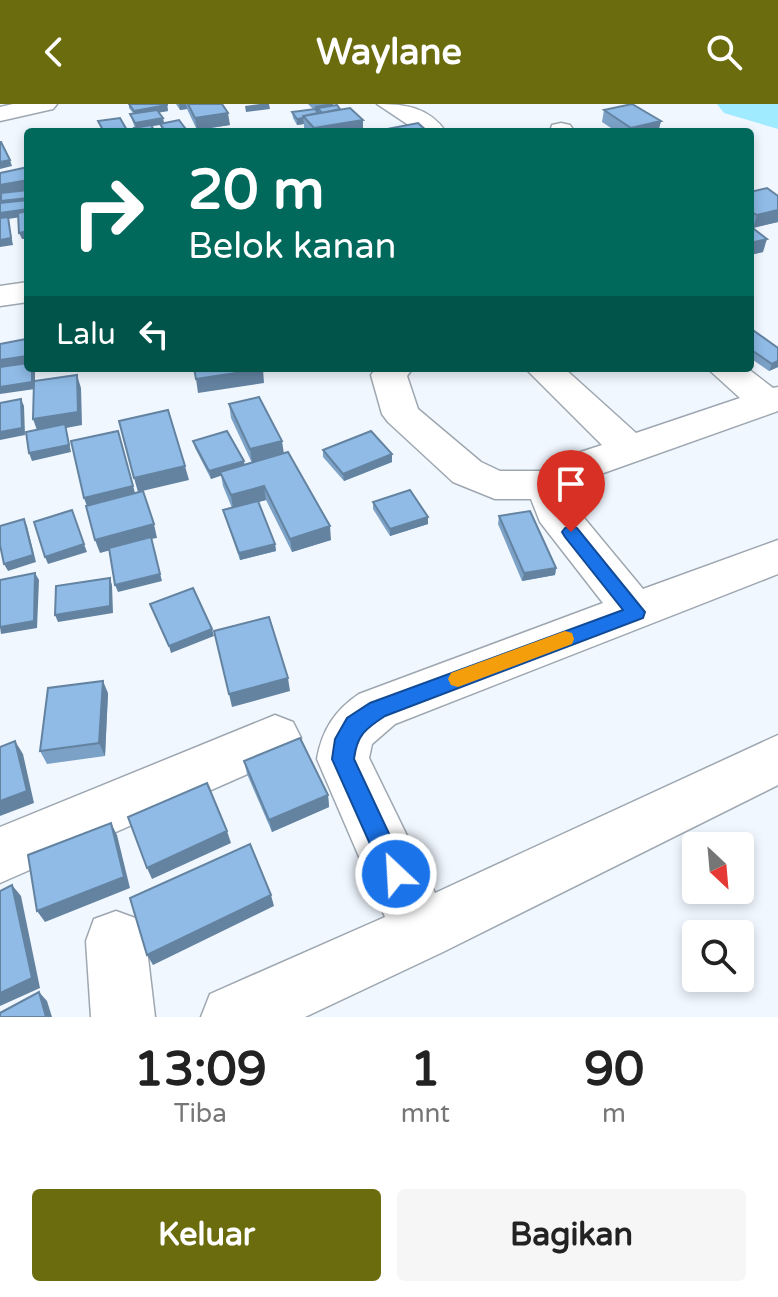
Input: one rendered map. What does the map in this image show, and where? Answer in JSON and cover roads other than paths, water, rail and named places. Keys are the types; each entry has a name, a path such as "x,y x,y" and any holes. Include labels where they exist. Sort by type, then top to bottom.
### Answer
{"street":[{"path":"0,114 45,104"},
{"path":"389,104 413,115 429,128"},
{"path":"0,296 24,293"},
{"path":"392,372 389,375 401,414 467,472 495,485 549,485 567,471 772,399"},
{"path":"547,372 629,449"},
{"path":"731,372 772,399"},
{"path":"549,485 555,512 636,612"},
{"path":"422,931 343,759 346,739 354,724 377,709 778,556"},
{"path":"0,855 275,738"},
{"path":"233,1017 422,931 778,759"},
{"path":"116,941 123,1017"}],"waterway":[{"path":"738,104 778,116"}]}
